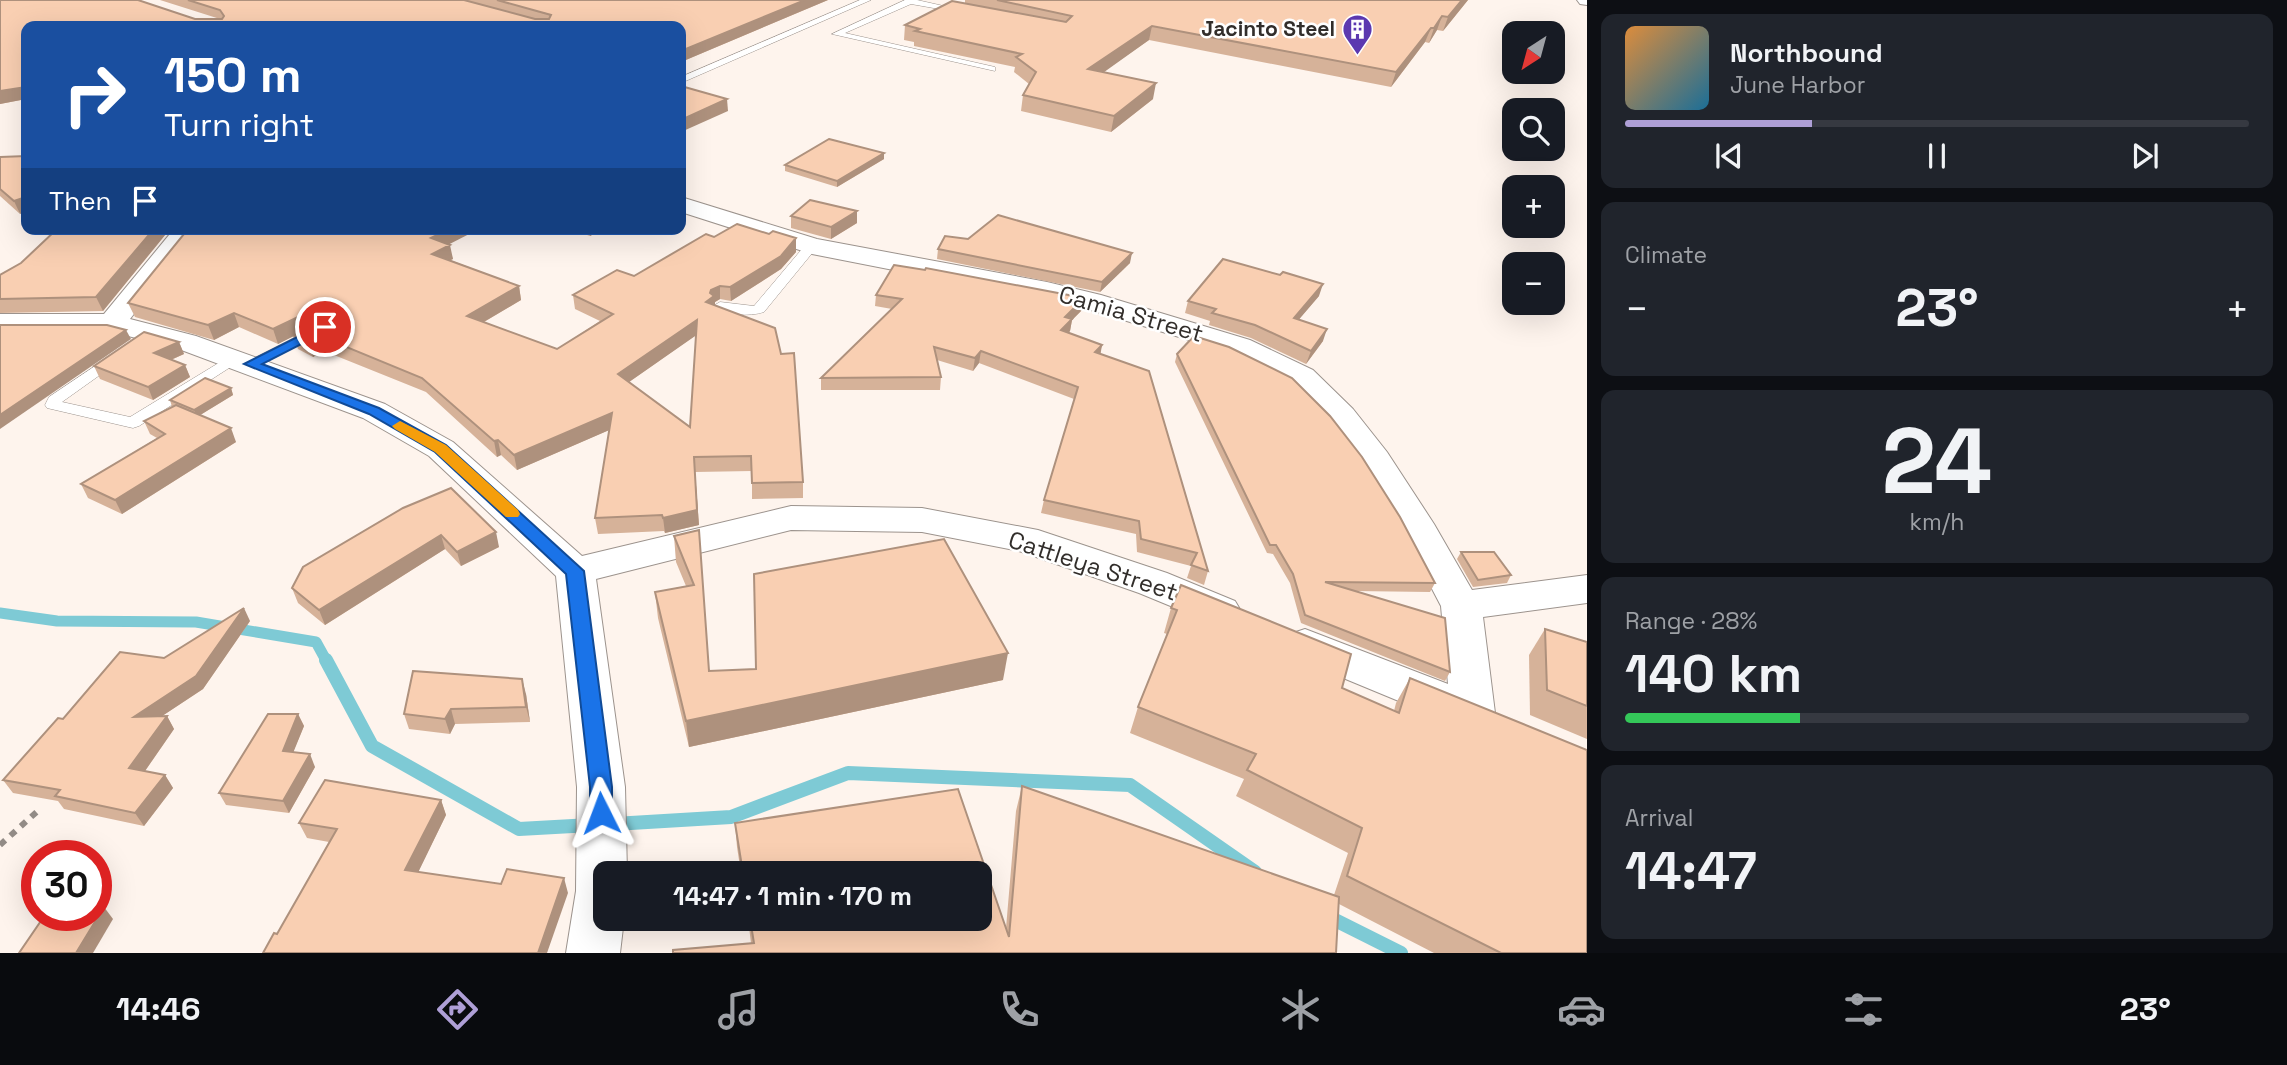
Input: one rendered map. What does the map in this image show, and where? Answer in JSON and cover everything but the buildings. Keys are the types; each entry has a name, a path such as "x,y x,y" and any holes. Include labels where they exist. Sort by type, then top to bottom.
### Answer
{"street":[{"name":"Camia Street","path":"686,206 812,246 1046,289 1091,301 1239,346 1302,377 1341,416 1375,459 1416,524 1461,606 1473,713"},
{"path":"112,323 183,235"},
{"path":"0,323 112,323 243,361 374,411 441,449 575,571 601,787 603,891 593,953"},
{"name":"Cattleya Street","path":"575,571 791,518 922,520 1025,539 1153,583 1511,729"},
{"path":"1461,606 1587,589"}],"lane":[{"path":"686,78 867,0"},
{"path":"974,13 911,0 836,34 992,69"},
{"path":"720,306 753,311 759,309 812,246"},
{"path":"151,333 55,400 53,405 133,423 243,361 325,327"}],"path":[{"path":"0,845 41,808"}],"waterway":[{"path":"0,613 57,621 196,622 316,642 327,662"},
{"path":"326,660 372,746 519,829 591,825"},
{"path":"614,824 731,817 848,773 1130,785 1255,872"},
{"path":"1325,915 1401,953"}],"slow traffic":[{"path":"400,426 441,449 512,514"}],"place":[{"name":"Jacinto Steel","path":"1358,56"}],"route":[{"path":"325,327 251,364 374,411 441,449 575,571 601,787 601,813"}]}
